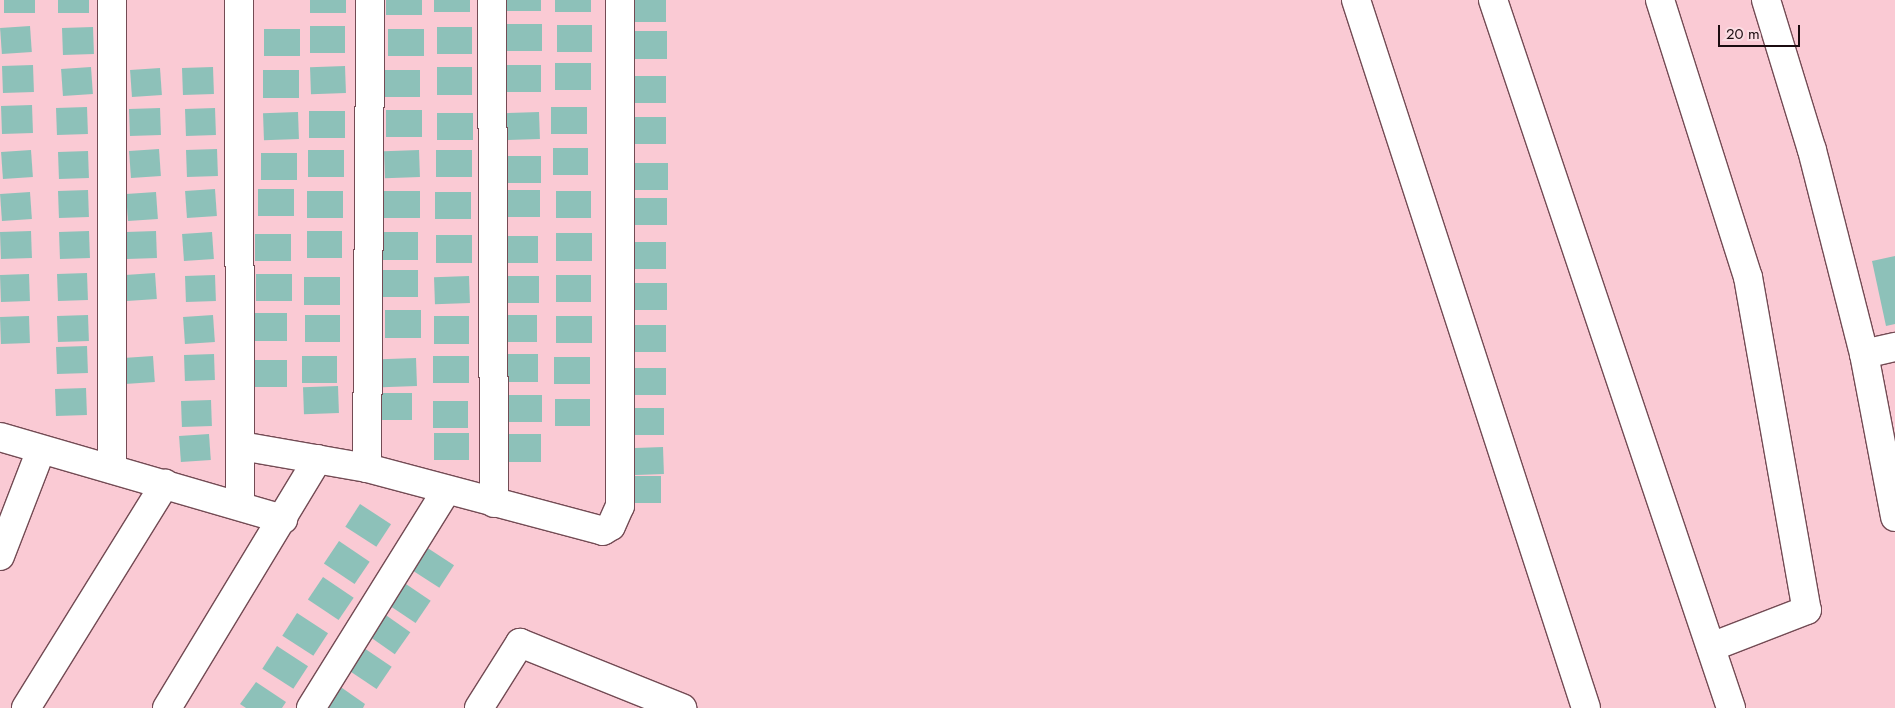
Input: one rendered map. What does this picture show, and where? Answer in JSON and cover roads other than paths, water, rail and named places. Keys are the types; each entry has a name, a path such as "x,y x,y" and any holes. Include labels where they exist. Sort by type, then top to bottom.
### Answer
{"street":[{"path":"112,0 112,469"},
{"path":"239,0 240,504"},
{"path":"367,468 370,0"},
{"path":"492,0 494,503"},
{"path":"241,446 367,468 446,491 603,531 611,526 618,515 620,0"},
{"path":"1356,0 1586,708"},
{"path":"1494,0 1731,708"},
{"path":"1660,0 1748,277 1807,610 1711,647"},
{"path":"1766,0 1810,140 1864,354 1895,517"},
{"path":"1864,354 1895,348"},
{"path":"0,437 240,504 283,519"},
{"path":"0,556 41,450"},
{"path":"167,708 318,459"},
{"path":"26,708 165,484"},
{"path":"311,708 446,491"},
{"path":"480,708 520,643 634,699 682,708"}]}
